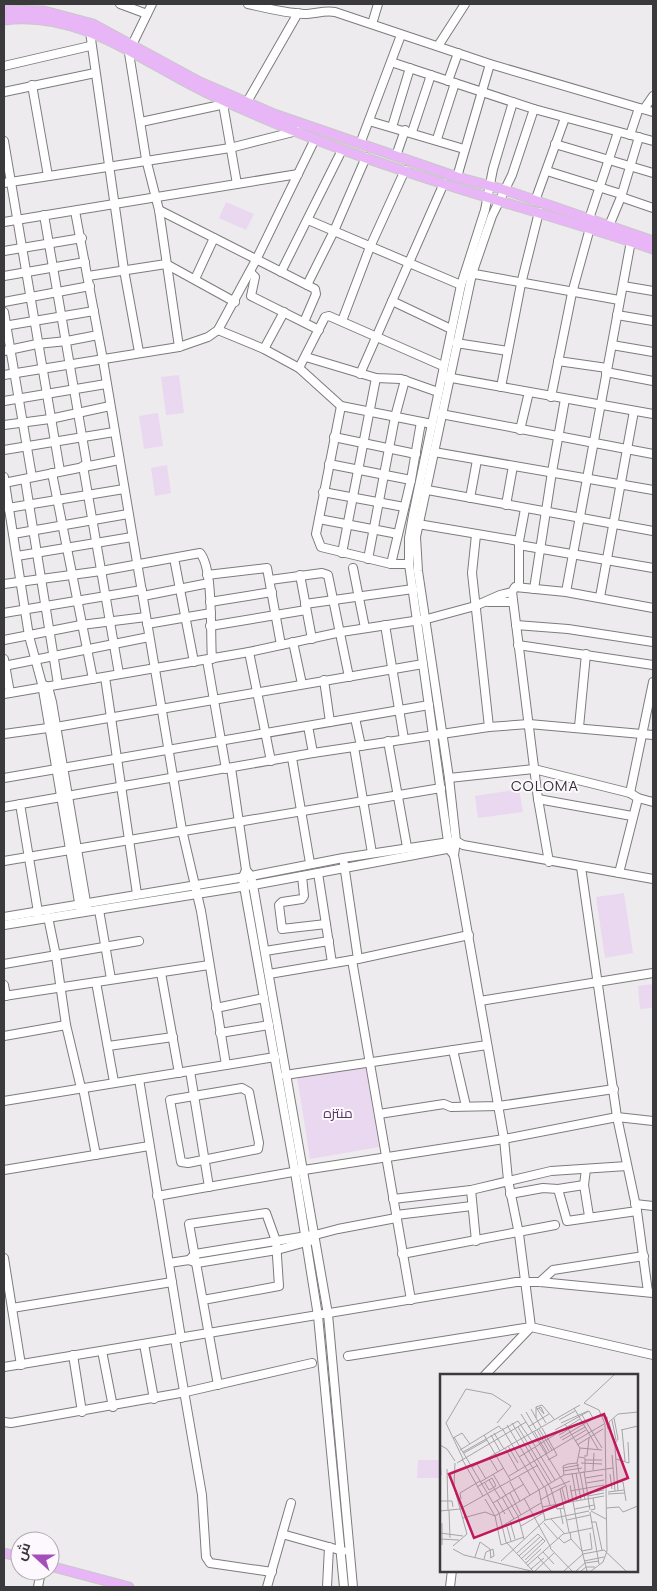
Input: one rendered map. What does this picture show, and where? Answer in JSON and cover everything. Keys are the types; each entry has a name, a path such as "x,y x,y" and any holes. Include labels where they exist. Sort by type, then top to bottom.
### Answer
{"main road":[{"path":"7,7 59,14 93,24 131,49 226,104 342,150 487,198 539,212 609,226 653,241"},
{"path":"5,19 22,18 60,22 90,32 247,102 360,144 457,177 505,190 653,249"},
{"path":"60,1569 124,1587"}],"street":[{"path":"123,4 147,14"},
{"path":"152,4 131,49 146,159 158,210 179,347"},
{"path":"248,4 298,13 312,14 326,10 336,12 490,64 653,112"},
{"path":"312,14 314,4"},
{"path":"372,24 378,4"},
{"path":"438,46 465,4"},
{"path":"5,19 7,7"},
{"path":"247,102 298,13"},
{"path":"90,32 90,46 110,165 124,270 139,352"},
{"path":"360,144 401,35"},
{"path":"4,66 90,46"},
{"path":"437,139 458,53"},
{"path":"391,62 534,109 653,141"},
{"path":"457,177 490,64"},
{"path":"392,127 410,68"},
{"path":"4,92 95,73"},
{"path":"396,156 431,75"},
{"path":"32,85 48,176"},
{"path":"630,135 642,108 653,96"},
{"path":"455,846 441,788 427,619 416,555 418,524 438,392 446,376 456,343 468,273 485,210 489,186 513,102"},
{"path":"141,122 226,104 230,148 237,184"},
{"path":"531,1326 519,1234 510,1194 499,1106 487,1045 455,846 449,778 429,705 409,564 409,538 434,452 442,414 446,376 443,366 461,285 505,190 534,109"},
{"path":"535,201 565,118"},
{"path":"369,121 437,139 464,149"},
{"path":"7,183 146,159 230,148 297,131"},
{"path":"551,397 572,293 589,223 618,132"},
{"path":"609,226 639,137"},
{"path":"4,375 71,366 139,352 179,347 208,337 218,330 235,302 315,139"},
{"path":"4,143 7,183 16,220 43,370 53,442 58,500 68,547 76,600 93,679"},
{"path":"555,144 653,173"},
{"path":"281,272 342,150"},
{"path":"307,285 334,231 366,157"},
{"path":"342,322 370,247 404,170"},
{"path":"547,171 621,195 653,208"},
{"path":"4,222 298,174"},
{"path":"360,374 444,183"},
{"path":"158,210 307,285 317,292 304,322"},
{"path":"75,211 82,238 182,830 196,894 226,1065"},
{"path":"501,387 521,284 539,212"},
{"path":"44,215 83,437 88,494 119,674"},
{"path":"308,220 461,285"},
{"path":"4,251 82,238"},
{"path":"195,279 214,238"},
{"path":"566,592 578,518 594,443 631,241"},
{"path":"4,276 85,262"},
{"path":"88,276 166,264 235,302"},
{"path":"250,272 255,278 251,296 319,330"},
{"path":"468,273 521,284 620,300"},
{"path":"4,302 57,294 90,286"},
{"path":"623,286 653,291"},
{"path":"392,301 451,329"},
{"path":"5,326 94,311"},
{"path":"4,312 8,350 16,374 24,422 32,531 58,684"},
{"path":"264,349 284,312"},
{"path":"617,315 653,321"},
{"path":"299,368 327,316 443,366"},
{"path":"218,330 264,349 299,368 341,406 432,424"},
{"path":"8,350 98,335"},
{"path":"456,343 508,351"},
{"path":"612,344 653,352"},
{"path":"306,357 376,378 390,377 406,380 438,392"},
{"path":"558,361 653,381"},
{"path":"446,376 565,400 653,414"},
{"path":"342,553 346,524 376,378"},
{"path":"368,559 395,417 406,380"},
{"path":"4,401 106,384"},
{"path":"520,430 530,392"},
{"path":"534,589 545,512 565,400"},
{"path":"4,425 50,419 110,406"},
{"path":"341,406 316,534 319,544 326,549 368,559 391,564 409,564"},
{"path":"600,597 634,410"},
{"path":"442,414 558,438 628,448 653,454"},
{"path":"391,564 411,480 421,422"},
{"path":"4,450 114,432"},
{"path":"334,437 416,454"},
{"path":"434,452 653,490"},
{"path":"83,908 74,848 44,687 29,636 4,481 119,460"},
{"path":"470,498 477,460"},
{"path":"329,464 411,480"},
{"path":"506,505 512,466"},
{"path":"8,508 124,489"},
{"path":"422,489 653,531"},
{"path":"323,492 404,507"},
{"path":"525,509 519,543 513,602 538,799 549,862"},
{"path":"13,534 128,514"},
{"path":"319,519 398,534"},
{"path":"418,524 653,568"},
{"path":"476,535 472,573 488,727"},
{"path":"17,556 132,537"},
{"path":"4,584 101,571 200,553 203,557 208,579 210,602 210,659 214,700 221,742 229,768 247,874 253,885 304,1170 312,1237 344,1587"},
{"path":"174,558 194,662"},
{"path":"4,613 106,595 180,588 208,579 265,567 270,580 281,645"},
{"path":"353,568 364,628"},
{"path":"270,580 322,573 328,575 349,677"},
{"path":"300,575 312,639"},
{"path":"210,626 276,616 334,600 413,589"},
{"path":"149,637 35,661 4,663 7,694 249,652 341,632 427,619 488,602 500,595 515,590 534,589 566,592 653,608"},
{"path":"210,602 272,592"},
{"path":"488,602 513,602"},
{"path":"4,640 110,621 186,617 210,613"},
{"path":"516,624 653,642"},
{"path":"386,625 404,739"},
{"path":"293,642 302,684"},
{"path":"518,645 653,664"},
{"path":"249,652 271,761"},
{"path":"579,727 586,654"},
{"path":"4,734 52,728 258,691 424,664"},
{"path":"105,677 137,894"},
{"path":"324,680 330,722"},
{"path":"630,793 653,682"},
{"path":"4,778 429,705"},
{"path":"355,718 363,800 372,853"},
{"path":"4,807 173,779 313,753 488,727 528,724 643,732 653,735"},
{"path":"308,726 313,753"},
{"path":"388,741 407,847"},
{"path":"292,758 310,863"},
{"path":"449,778 534,769 630,793 638,798 653,802"},
{"path":"4,861 130,838 441,788"},
{"path":"619,873 638,798"},
{"path":"538,799 632,816"},
{"path":"20,804 38,912"},
{"path":"4,925 38,912 83,908 99,910 253,885 455,846"},
{"path":"4,917 16,919 48,917 137,894 407,847 455,846 653,879"},
{"path":"343,858 355,959 411,1300"},
{"path":"4,1367 526,1281 651,1293 636,1207 617,1117 581,868"},
{"path":"318,873 332,963"},
{"path":"247,874 244,886 295,1172 312,1237 328,1314 353,1587"},
{"path":"302,876 304,896 302,899 282,902 280,905 282,929 326,924"},
{"path":"99,910 112,979"},
{"path":"48,917 66,1025 96,1155"},
{"path":"269,974 355,959 469,935"},
{"path":"4,964 139,940"},
{"path":"265,951 329,941"},
{"path":"258,963 267,962"},
{"path":"4,985 5,996 208,965"},
{"path":"161,973 179,1073"},
{"path":"480,1001 653,973"},
{"path":"96,982 114,1082"},
{"path":"216,1008 264,998"},
{"path":"4,1036 66,1025"},
{"path":"220,1033 269,1025"},
{"path":"108,1046 173,1037"},
{"path":"278,1077 487,1045"},
{"path":"453,1050 466,1106"},
{"path":"4,1101 275,1057"},
{"path":"190,1072 209,1187"},
{"path":"139,1080 148,1146 172,1282 178,1338 202,1495 207,1560 210,1563 272,1572"},
{"path":"242,1088 247,1090 259,1143 258,1150 206,1160 181,1162 169,1103 174,1098 195,1095 242,1088"},
{"path":"379,1114 444,1104 451,1107 499,1106 614,1089"},
{"path":"157,1196 386,1156 504,1139 617,1117 653,1121"},
{"path":"4,1170 148,1146"},
{"path":"393,1199 471,1190 551,1171 627,1166"},
{"path":"586,1168 584,1185 588,1216"},
{"path":"510,1194 543,1188 558,1189 584,1185"},
{"path":"558,1189 567,1221 636,1207 653,1206"},
{"path":"471,1190 476,1240"},
{"path":"435,1194 437,1210"},
{"path":"169,1263 189,1260 197,1263 277,1250 312,1237 396,1217 472,1206"},
{"path":"203,1300 278,1287 276,1241 266,1212 190,1223 208,1334 218,1385"},
{"path":"402,1254 519,1234 555,1225"},
{"path":"189,1260 195,1254 312,1237"},
{"path":"540,1282 553,1270 653,1249"},
{"path":"4,1258 5,1279 12,1308 21,1365"},
{"path":"12,1308 172,1282"},
{"path":"485,1374 531,1326"},
{"path":"348,1356 531,1326 653,1355"},
{"path":"144,1344 154,1399"},
{"path":"102,1350 113,1407"},
{"path":"73,1355 82,1412"},
{"path":"4,1422 11,1424 113,1407 312,1363"},
{"path":"267,1587 291,1503"},
{"path":"282,1534 350,1551"},
{"path":"326,1587 329,1547"},
{"path":"450,1587 452,1571"}],"green space":[{"path":"226,202 254,214 246,230 219,218"},
{"path":"179,375 184,413 166,415 161,377"},
{"path":"158,413 163,446 144,449 139,416"},
{"path":"167,465 171,493 155,496 151,468"},
{"path":"519,789 523,812 478,818 475,796"},
{"path":"624,893 633,953 605,958 596,897"},
{"path":"653,984 653,1008 640,1009 638,986"},
{"name":"منتزه","path":"365,1065 379,1147 310,1159 297,1076"},
{"path":"418,1460 440,1460 440,1478 417,1478"}],"district":[{"name":"COLOMA","path":"545,785"}]}
